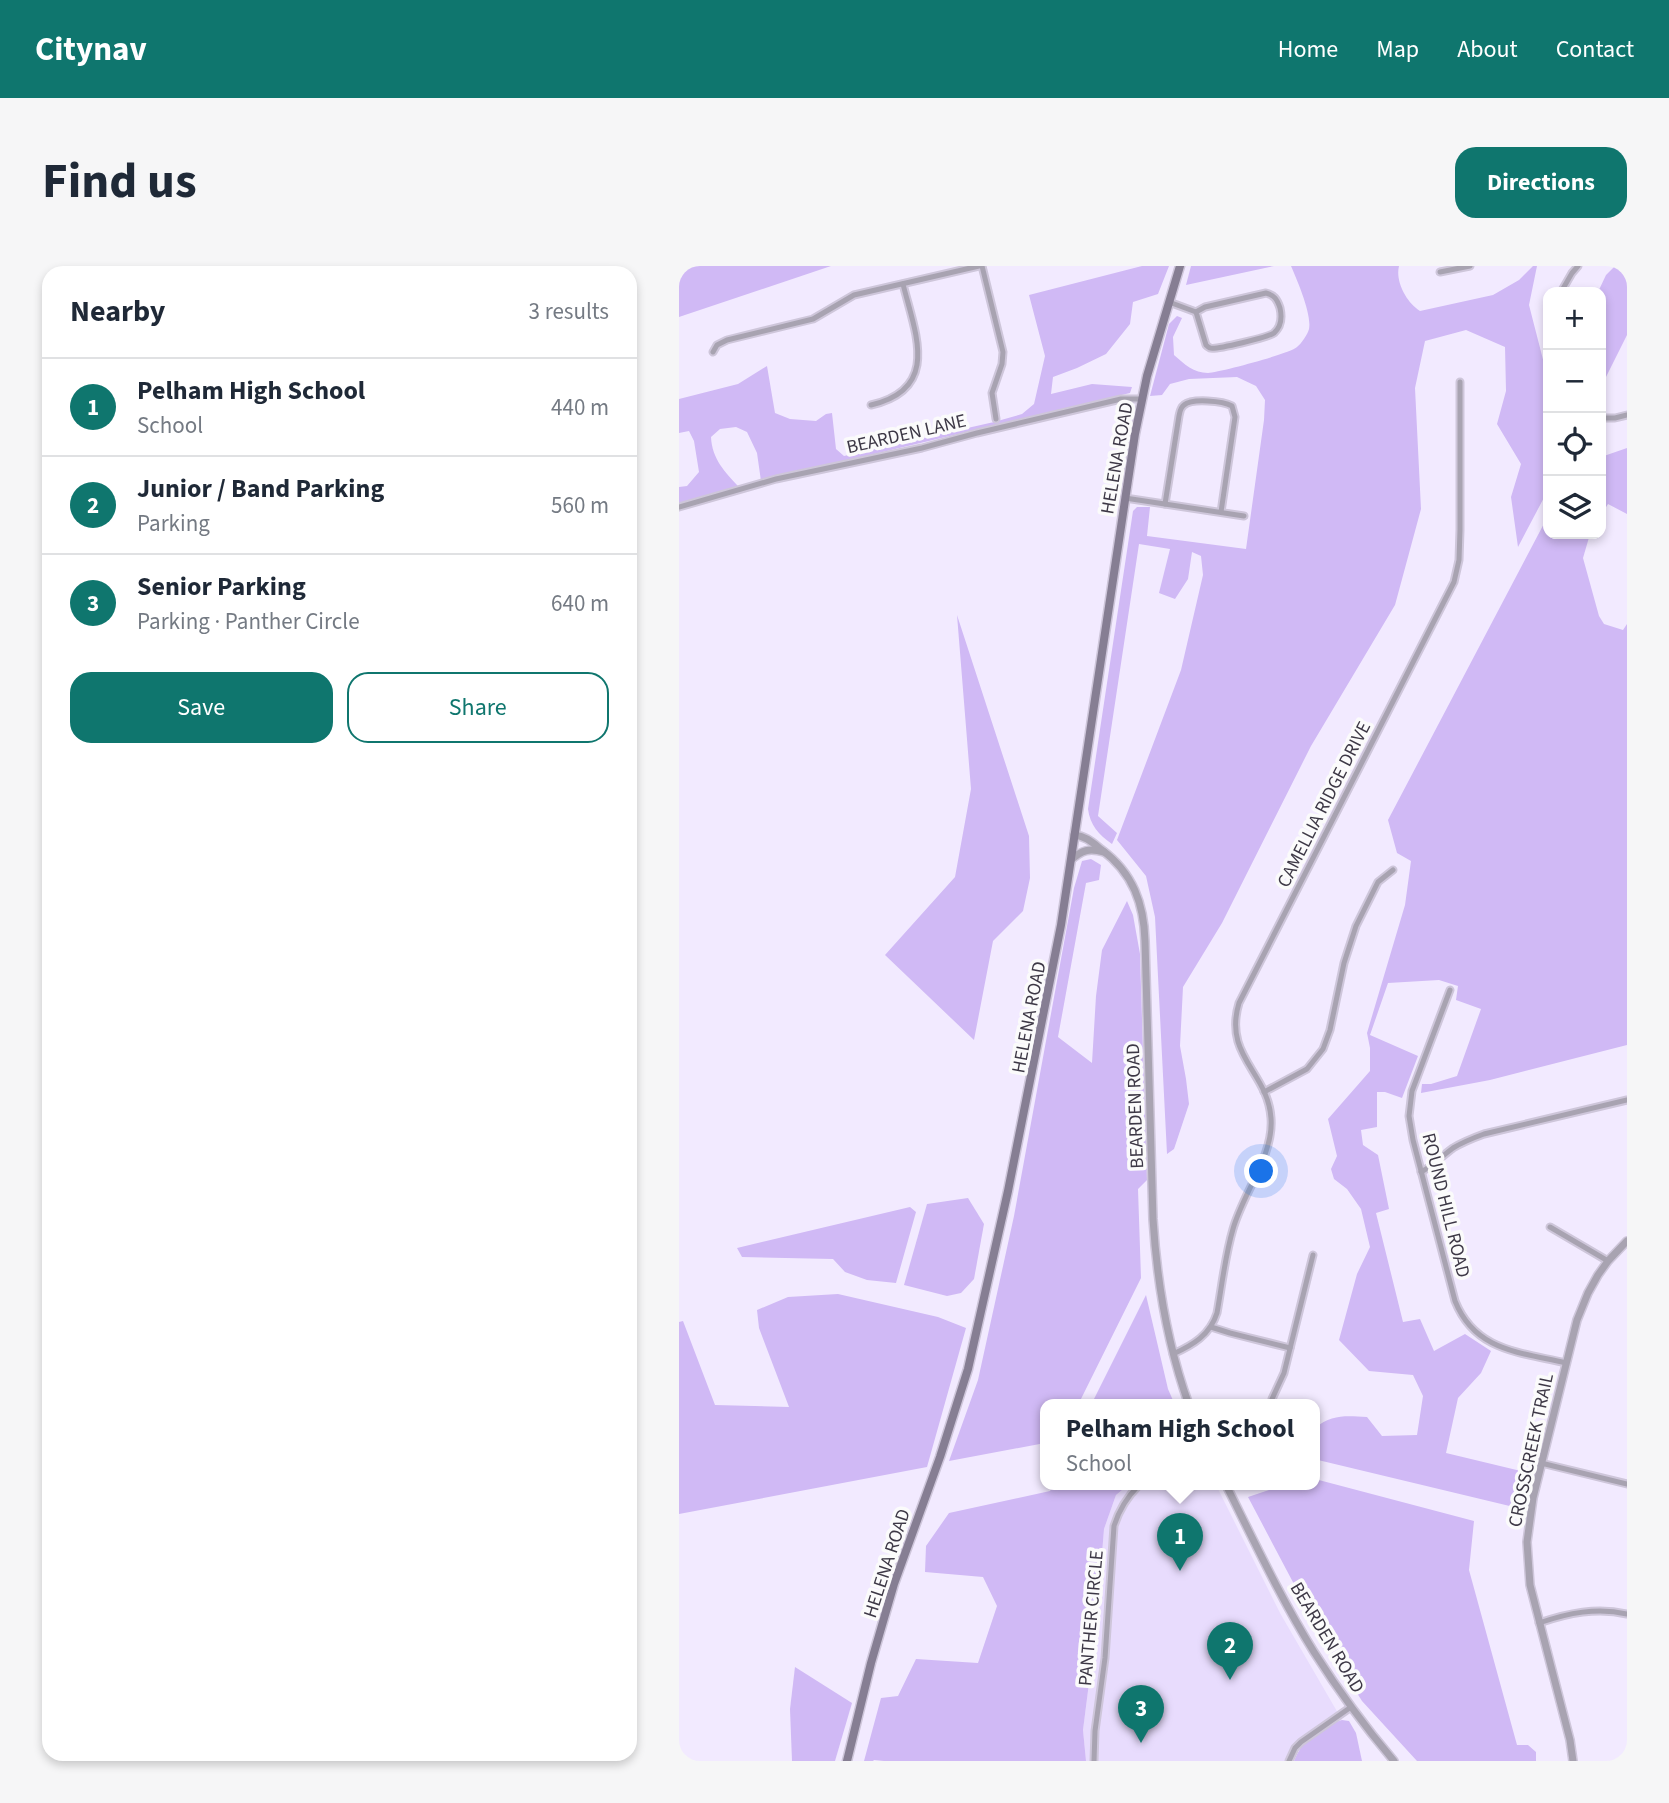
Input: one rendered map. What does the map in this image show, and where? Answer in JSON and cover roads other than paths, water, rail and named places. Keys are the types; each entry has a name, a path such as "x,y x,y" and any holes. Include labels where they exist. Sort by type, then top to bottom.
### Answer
{"main road":[{"name":"HELENA ROAD","path":"847,1761 894,1584 950,1426 975,1342 1009,1191 1061,925 1142,399 1180,266"}],"street":[{"path":"713,352 717,345 727,340 813,319 848,298 980,266 1003,352 1002,364 992,393 996,419"},
{"path":"1440,272 1470,266"},
{"path":"1565,266 1572,273"},
{"path":"1564,287 1579,266"},
{"path":"871,405 898,396 907,387 917,369 918,346 903,284"},
{"path":"1169,302 1196,312 1205,307 1266,293 1277,299 1281,321 1274,333 1266,337 1210,348 1206,345 1196,312"},
{"name":"CAMELLIA RIDGE DRIVE","path":"1211,1326 1217,1313 1233,1228 1270,1139 1271,1129 1270,1109 1264,1092 1238,1045 1236,1012 1242,994 1454,582 1459,560 1460,530 1460,382"},
{"name":"BEARDEN LANE","path":"679,507 776,479 922,448 1121,399 1142,399"},
{"path":"1165,504 1182,408 1193,402 1226,402 1232,406 1235,417 1221,512"},
{"path":"1606,418 1627,415"},
{"path":"1125,498 1244,516"},
{"name":"BEARDEN ROAD","path":"1074,835 1085,838 1119,864 1133,884 1142,908 1145,927 1153,1219 1164,1317 1187,1399"},
{"path":"1070,861 1084,850 1106,853"},
{"path":"1264,1092 1307,1069 1323,1049 1356,926 1378,882 1393,870"},
{"name":"ROUND HILL ROAD","path":"1450,989 1419,1070 1410,1103 1411,1128 1455,1301 1468,1324 1478,1335 1496,1345 1566,1363"},
{"path":"1421,1172 1454,1148 1484,1134 1627,1100"},
{"path":"1550,1227 1608,1261"},
{"name":"CROSSCREEK TRAIL","path":"1573,1761 1530,1585 1527,1542 1541,1463 1582,1307 1591,1286 1608,1261 1627,1241"},
{"path":"1272,1399 1281,1383 1313,1255"},
{"path":"1173,1354 1198,1341 1211,1326 1290,1348"},
{"path":"1541,1463 1627,1484"},
{"name":"PANTHER CIRCLE","path":"1094,1761 1095,1731 1106,1651 1114,1530 1121,1509 1135,1490"},
{"name":"BEARDEN ROAD","path":"1229,1490 1305,1636 1351,1707 1394,1761"},
{"path":"1539,1623 1594,1610 1627,1614"},
{"path":"1289,1761 1301,1741 1351,1707"}],"place":[{"name":"Pelham High School","path":"1180,1571"},
{"name":"Junior / Band Parking","path":"1230,1680"},
{"name":"Senior Parking","path":"1141,1743"}]}
